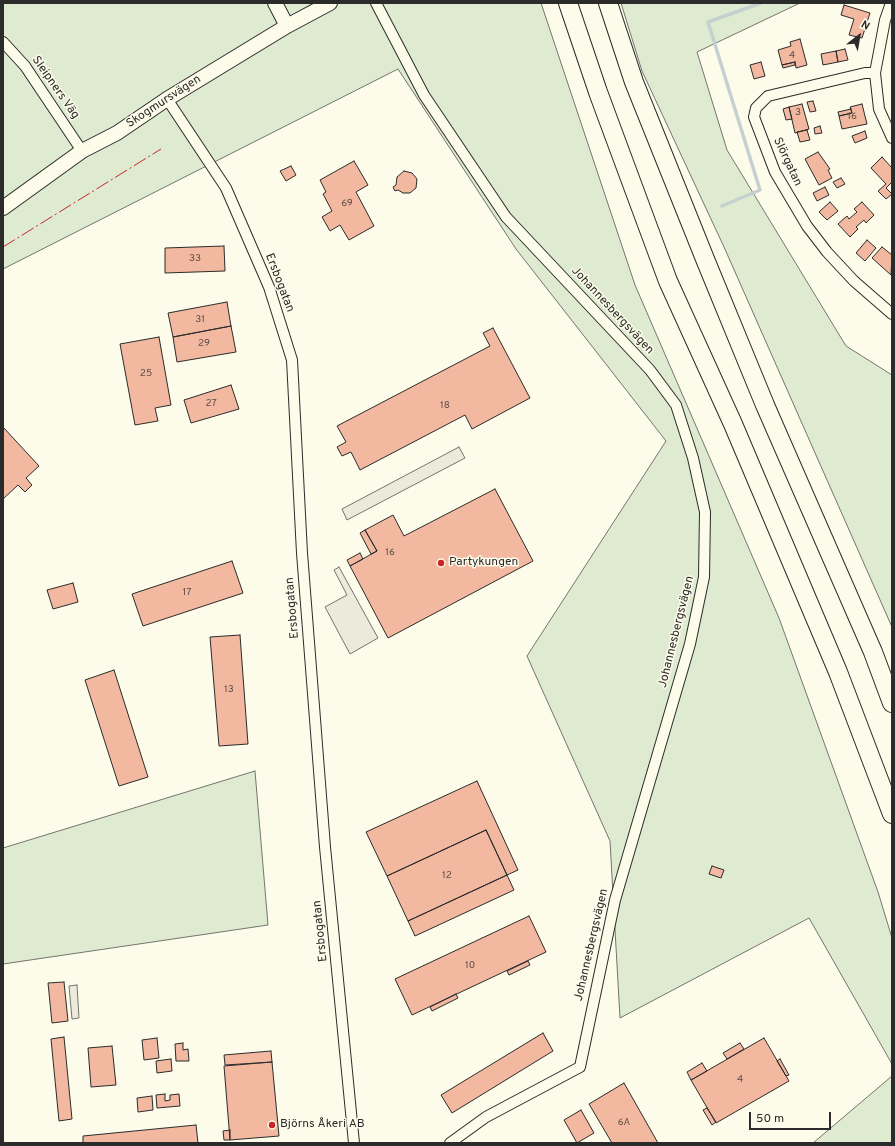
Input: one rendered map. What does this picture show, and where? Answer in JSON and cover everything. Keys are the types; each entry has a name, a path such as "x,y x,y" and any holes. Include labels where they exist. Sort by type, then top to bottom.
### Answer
{"highway":[{"path":"568,3 598,92 668,281 732,424 838,672 892,814"},
{"path":"608,3 634,82 765,405 892,690"},
{"path":"874,652 892,703"}],"street":[{"path":"275,3 287,26"},
{"name":"Skogmursvägen","path":"3,208 82,151 117,133 167,99 287,26 330,3"},
{"name":"Johannesbergsvägen","path":"376,3 424,95 506,217 650,370 676,405 693,458 705,512 704,577 691,636 615,900 580,1067 486,1117 450,1143"},
{"path":"891,3 885,20 875,73 879,110 892,138"},
{"name":"Sleipners Väg","path":"3,42 25,66 82,151"},
{"name":"Slörgatan","path":"875,73 865,73 768,96 756,108 754,117 775,172 807,226 827,252 854,281 892,314"},
{"name":"Ersbogatan","path":"167,99 226,188 269,287 292,360 302,553 325,847 354,1143"}],"green space":[{"path":"3,3 541,3 635,285 779,618 878,892 892,938 892,1064 809,918 620,1018 610,841 527,656 666,441 516,249 398,69 3,269"},
{"path":"621,3 800,3 697,52 727,150 846,346 892,375 892,627 724,247 642,71"},
{"path":"255,771 268,925 3,964 3,848"},
{"path":"892,1076 892,1143 813,1143"}],"shaded area":[{"path":"459,447 465,458 347,520 342,509"},
{"path":"339,567 378,638 350,654 325,607 347,595 334,570"},
{"path":"77,985 79,1018 72,1019 69,986"}],"building":[{"path":"844,5 870,13 862,38 849,35 854,19 841,15"},
{"path":"800,39 807,65 796,68 795,62 782,65 778,50 791,46 790,42"},
{"path":"845,49 848,60 838,62 836,51"},
{"path":"836,51 838,62 823,65 821,54"},
{"path":"761,62 765,76 754,79 750,65"},
{"path":"795,62 795,65 783,68 782,65"},
{"path":"813,101 816,111 810,112 807,102"},
{"path":"802,104 809,129 795,133 789,107"},
{"path":"862,104 867,124 842,129 839,116 852,113 850,107"},
{"path":"789,107 792,119 786,120 783,109"},
{"path":"851,109 852,113 839,116 838,112"},
{"path":"820,126 822,133 815,134 814,128"},
{"path":"807,130 810,140 800,142 797,132"},
{"path":"865,131 867,138 855,143 852,136"},
{"path":"818,152 830,169 828,170 832,178 819,185 805,159"},
{"path":"882,157 892,168 892,182 886,188 892,194 886,199 878,191 886,184 871,168"},
{"path":"354,161 368,185 356,192 374,226 349,240 340,225 330,231 322,217 332,211 323,194 326,192 320,180"},
{"path":"291,166 296,175 286,181 280,171"},
{"path":"404,171 412,173 417,179 416,188 410,193 403,193 398,190 395,191 393,187 396,185 397,177"},
{"path":"841,178 845,184 837,188 833,182"},
{"path":"825,187 829,195 817,201 813,193"},
{"path":"830,202 838,211 827,220 819,212"},
{"path":"862,202 874,215 866,223 864,220 856,227 858,229 850,237 838,224 847,216 849,219 857,212 854,209"},
{"path":"867,240 876,248 865,261 856,253"},
{"path":"224,246 225,271 165,273 165,248"},
{"path":"882,247 892,255 891,275 872,258"},
{"path":"227,302 231,326 173,337 168,313"},
{"path":"231,326 236,352 177,362 173,337"},
{"path":"493,328 530,398 472,429 465,415 360,470 351,452 342,456 337,447 346,442 337,426 490,346 483,333"},
{"path":"159,337 171,405 155,408 158,421 135,425 120,344"},
{"path":"231,385 239,409 191,423 184,400"},
{"path":"3,427 39,466 26,478 32,485 25,492 18,485 3,499"},
{"name":"Partykungen","path":"495,489 533,561 388,638 350,566 377,551 365,530 393,515 404,536"},
{"path":"365,530 377,551 371,554 360,533"},
{"path":"360,553 363,559 350,566 347,560"},
{"path":"232,561 243,593 143,626 132,594"},
{"path":"73,583 78,602 53,609 47,590"},
{"path":"240,635 248,744 219,746 210,637"},
{"path":"114,670 148,777 119,786 85,680"},
{"path":"477,781 518,870 507,875 486,830 387,876 366,832"},
{"path":"486,830 507,875 408,921 387,876"},
{"path":"712,866 724,870 721,878 709,874"},
{"path":"507,875 514,890 415,936 408,921"},
{"path":"529,916 546,952 412,1015 395,979"},
{"path":"528,961 530,965 509,975 507,971"},
{"path":"64,982 68,1021 52,1023 48,983"},
{"path":"456,994 458,998 432,1011 430,1007"},
{"path":"543,1033 553,1051 452,1113 441,1095"},
{"path":"64,1037 72,1119 59,1121 51,1039"},
{"path":"157,1038 159,1058 144,1060 142,1040"},
{"path":"764,1038 789,1081 716,1123 691,1080"},
{"path":"183,1043 183,1050 188,1049 189,1061 176,1061 175,1044"},
{"path":"740,1043 744,1049 727,1059 723,1053"},
{"path":"112,1046 116,1085 91,1087 88,1048"},
{"path":"271,1051 272,1062 225,1065 224,1055"},
{"path":"171,1059 172,1071 157,1073 156,1061"},
{"path":"780,1059 789,1075 786,1076 777,1061"},
{"path":"272,1062 279,1136 230,1140 224,1066"},
{"path":"702,1063 707,1071 691,1080 687,1072"},
{"path":"624,1083 658,1143 612,1143 589,1104"},
{"path":"165,1094 165,1101 170,1100 170,1095 179,1094 180,1106 157,1108 156,1095"},
{"path":"152,1096 153,1110 138,1112 137,1098"},
{"path":"707,1108 716,1122 712,1125 703,1110"},
{"path":"581,1110 594,1133 577,1143 564,1120"},
{"path":"196,1125 198,1143 83,1143 83,1136"},
{"path":"230,1130 230,1140 224,1140 223,1131"}],"waterway":[{"path":"722,206 760,190 708,22 761,3"}],"power":[{"path":"3,247 161,149"}],"place":[{"name":"Partykungen","path":"441,563"},
{"name":"Björns Åkeri AB","path":"272,1125"}]}
